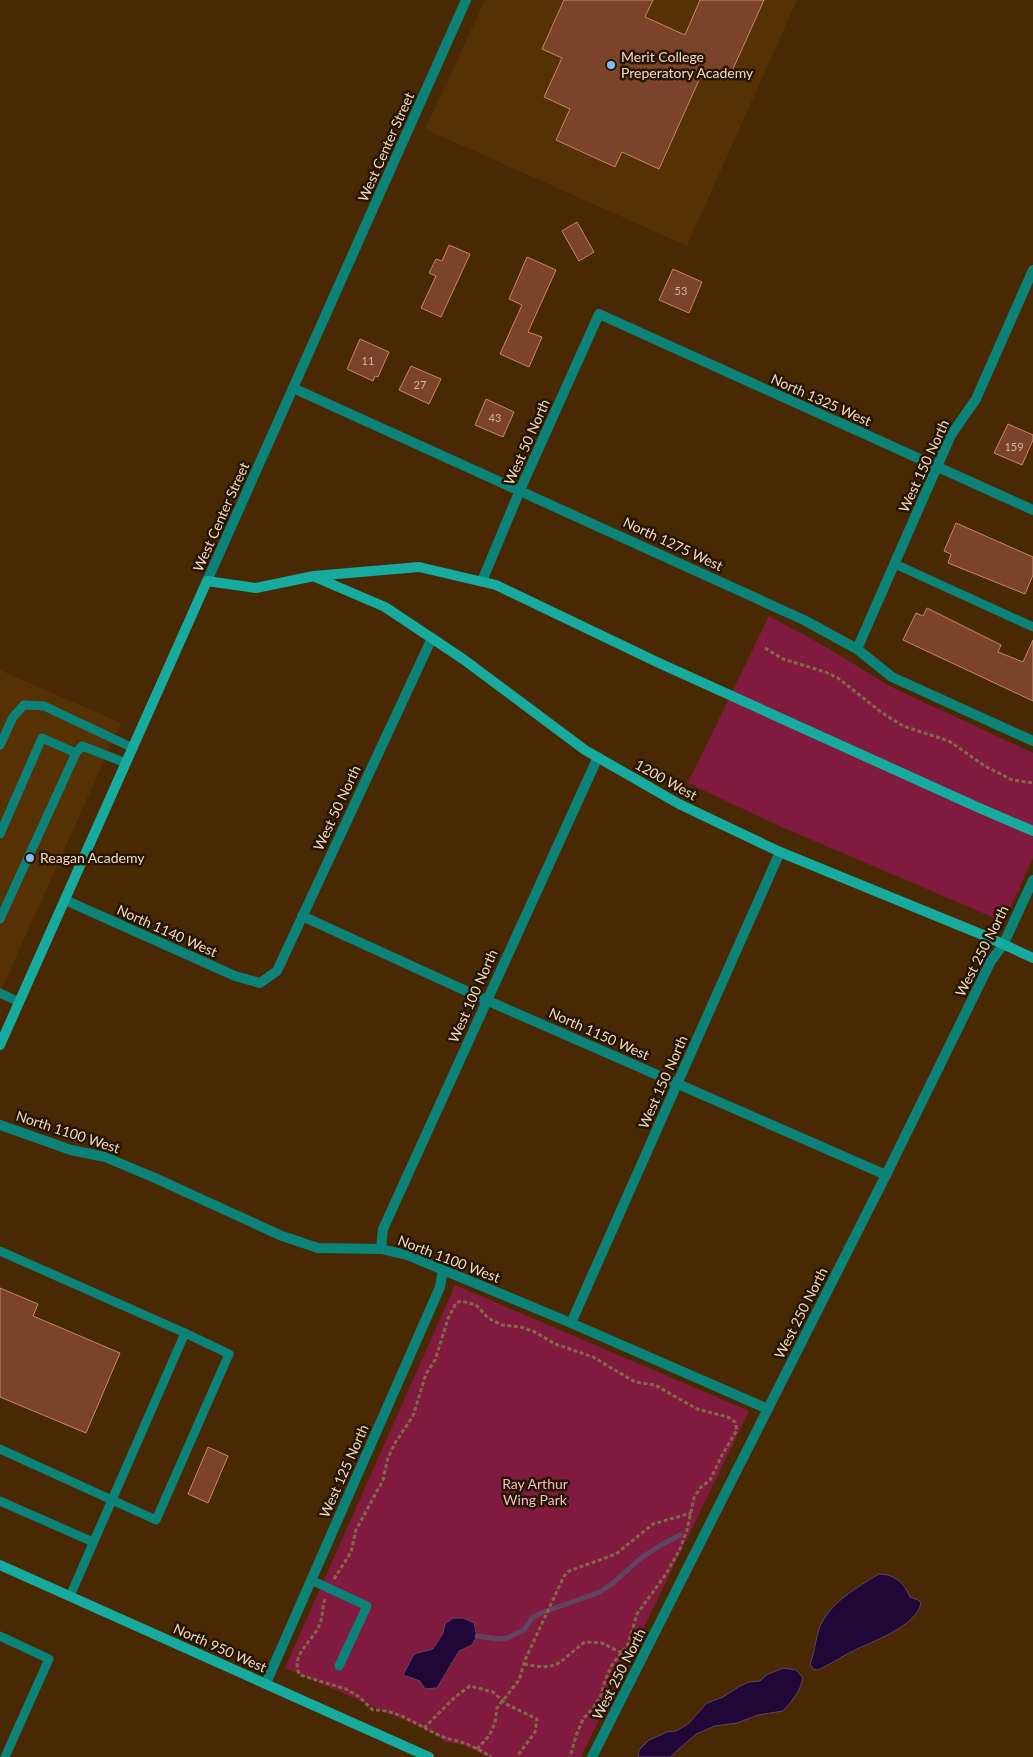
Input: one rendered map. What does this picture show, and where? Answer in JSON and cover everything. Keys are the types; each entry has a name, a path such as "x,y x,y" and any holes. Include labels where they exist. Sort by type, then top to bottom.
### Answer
{"street":[{"name":"West Center Street","path":"0,1045 466,0"},
{"name":"West 150 North","path":"857,649 951,435 976,399 1033,270"},
{"name":"North 1325 West","path":"599,314 1033,510"},
{"name":"West 50 North","path":"482,582 520,490 599,314"},
{"name":"North 1275 West","path":"294,388 804,620 857,649 892,677 1033,741"},
{"path":"207,581 256,588 314,576 419,567 496,584 659,664 1033,831"},
{"name":"1200 West","path":"314,576 385,607 463,658 585,750 679,804 780,852 983,935 1033,958"},
{"name":"West 50 North","path":"260,983 277,971 432,638"},
{"name":"West 100 North","path":"381,1249 384,1229 486,1000 598,757"},
{"name":"West 150 North","path":"571,1323 780,852"},
{"name":"West 250 North","path":"592,1757 886,1175 990,961 1003,945 1033,880"},
{"name":"North 1140 West","path":"65,900 235,976 260,983"},
{"name":"North 1150 West","path":"302,916 486,1000 886,1175"},
{"name":"North 1100 West","path":"0,1125 71,1150 105,1157 282,1236 318,1248 381,1249 407,1255 571,1323 768,1409"},
{"name":"West 125 North","path":"266,1683 440,1286 443,1270"},
{"name":"North 950 West","path":"0,1565 429,1757"}],"lane":[{"path":"895,564 1033,627"},
{"path":"0,745 13,717 24,705 44,706 133,748"},
{"path":"0,834 42,738 76,753"},
{"path":"0,919 76,753 82,746 126,763"},
{"path":"0,993 20,1002"},
{"path":"0,1251 229,1354 156,1520 0,1449"},
{"path":"70,1596 184,1333"},
{"path":"0,1501 93,1542"},
{"path":"311,1580 367,1606 339,1666"},
{"path":"0,1637 49,1659 5,1757"}],"path":[{"path":"765,648 783,659 838,678 881,712 903,726 949,742 985,766 1012,780 1033,783"},
{"path":"491,1757 466,1744 450,1740 424,1728 404,1716 385,1710 374,1710 368,1707 358,1696 346,1689 300,1675 297,1670 297,1661 316,1633 320,1623 322,1608 329,1588 351,1552 360,1519 382,1480 388,1458 395,1443 413,1416 418,1395 426,1374 435,1360 448,1320 456,1303 461,1300 476,1305 488,1318 502,1325 521,1327 535,1332 554,1344 593,1358 636,1382 655,1385 697,1410 728,1417 735,1422 737,1430 710,1480 700,1488 694,1498 692,1513 680,1549 666,1574 636,1614 628,1644 612,1665 602,1695 594,1708 583,1719 570,1757"},
{"path":"477,1749 490,1736 495,1723 497,1708 519,1680 524,1664 564,1576 569,1571 616,1554 653,1524 692,1513"},
{"path":"524,1664 542,1668 551,1667 561,1662 585,1642 602,1643 622,1653"},
{"path":"424,1728 455,1697 470,1686 493,1692 503,1701 537,1719 535,1732 517,1757"}],"shaded area":[{"name":"Merit College Preperatory Academy","path":"485,0 797,0 687,246 425,129"},
{"name":"Reagan Academy","path":"0,670 121,723 0,993"},
{"path":"879,1574 885,1574 898,1580 910,1597 921,1603 918,1611 912,1619 893,1632 818,1670 813,1669 810,1664 819,1629 829,1611 844,1597"},
{"path":"453,1618 463,1618 474,1623 477,1636 472,1645 459,1651 437,1688 425,1689 420,1681 403,1675 414,1654 433,1649 443,1633 445,1624"},
{"path":"783,1668 796,1670 803,1678 798,1692 783,1711 758,1715 737,1723 715,1726 696,1734 670,1757 638,1756 639,1750 649,1740 667,1732 676,1731 688,1724 707,1703 723,1697 749,1682 760,1681 766,1675"}],"green space":[{"path":"769,616 830,649 889,686 1033,753 1033,858 1004,922 784,828 688,783"},
{"name":"Ray Arthur Wing Park","path":"455,1285 749,1411 581,1757 489,1757 463,1745 445,1742 436,1734 285,1668"}],"building":[{"path":"564,0 653,0 645,17 685,35 700,0 764,0 728,80 704,69 659,169 622,152 615,167 556,140 570,109 544,97 562,58 542,49"},
{"path":"577,222 594,252 579,261 562,231"},
{"path":"449,245 470,254 441,317 421,308 436,276 429,273 436,259 442,261"},
{"path":"527,257 556,270 528,332 542,337 529,367 500,354 522,305 509,299"},
{"path":"673,269 702,282 689,313 659,300"},
{"path":"360,339 389,352 378,377 375,376 373,381 347,369"},
{"path":"411,366 441,379 429,404 399,390"},
{"path":"486,399 514,412 503,437 475,425"},
{"path":"1008,424 1033,435 1033,440 1022,465 994,453"},
{"path":"956,523 1033,557 1033,575 1025,594 948,563 951,554 944,551"},
{"path":"927,608 1001,645 998,652 1023,662 1033,640 1033,701 903,640 916,613 923,616"},
{"path":"0,1288 38,1304 33,1316 120,1353 86,1433 0,1397"},
{"path":"208,1447 228,1456 208,1503 188,1494"}],"waterway":[{"path":"477,1636 498,1639 507,1638 524,1630 532,1618 541,1613 600,1592 612,1584 641,1558 680,1535"}],"place":[{"name":"Merit College Preperatory Academy","path":"611,65"},
{"name":"Reagan Academy","path":"30,858"}]}
